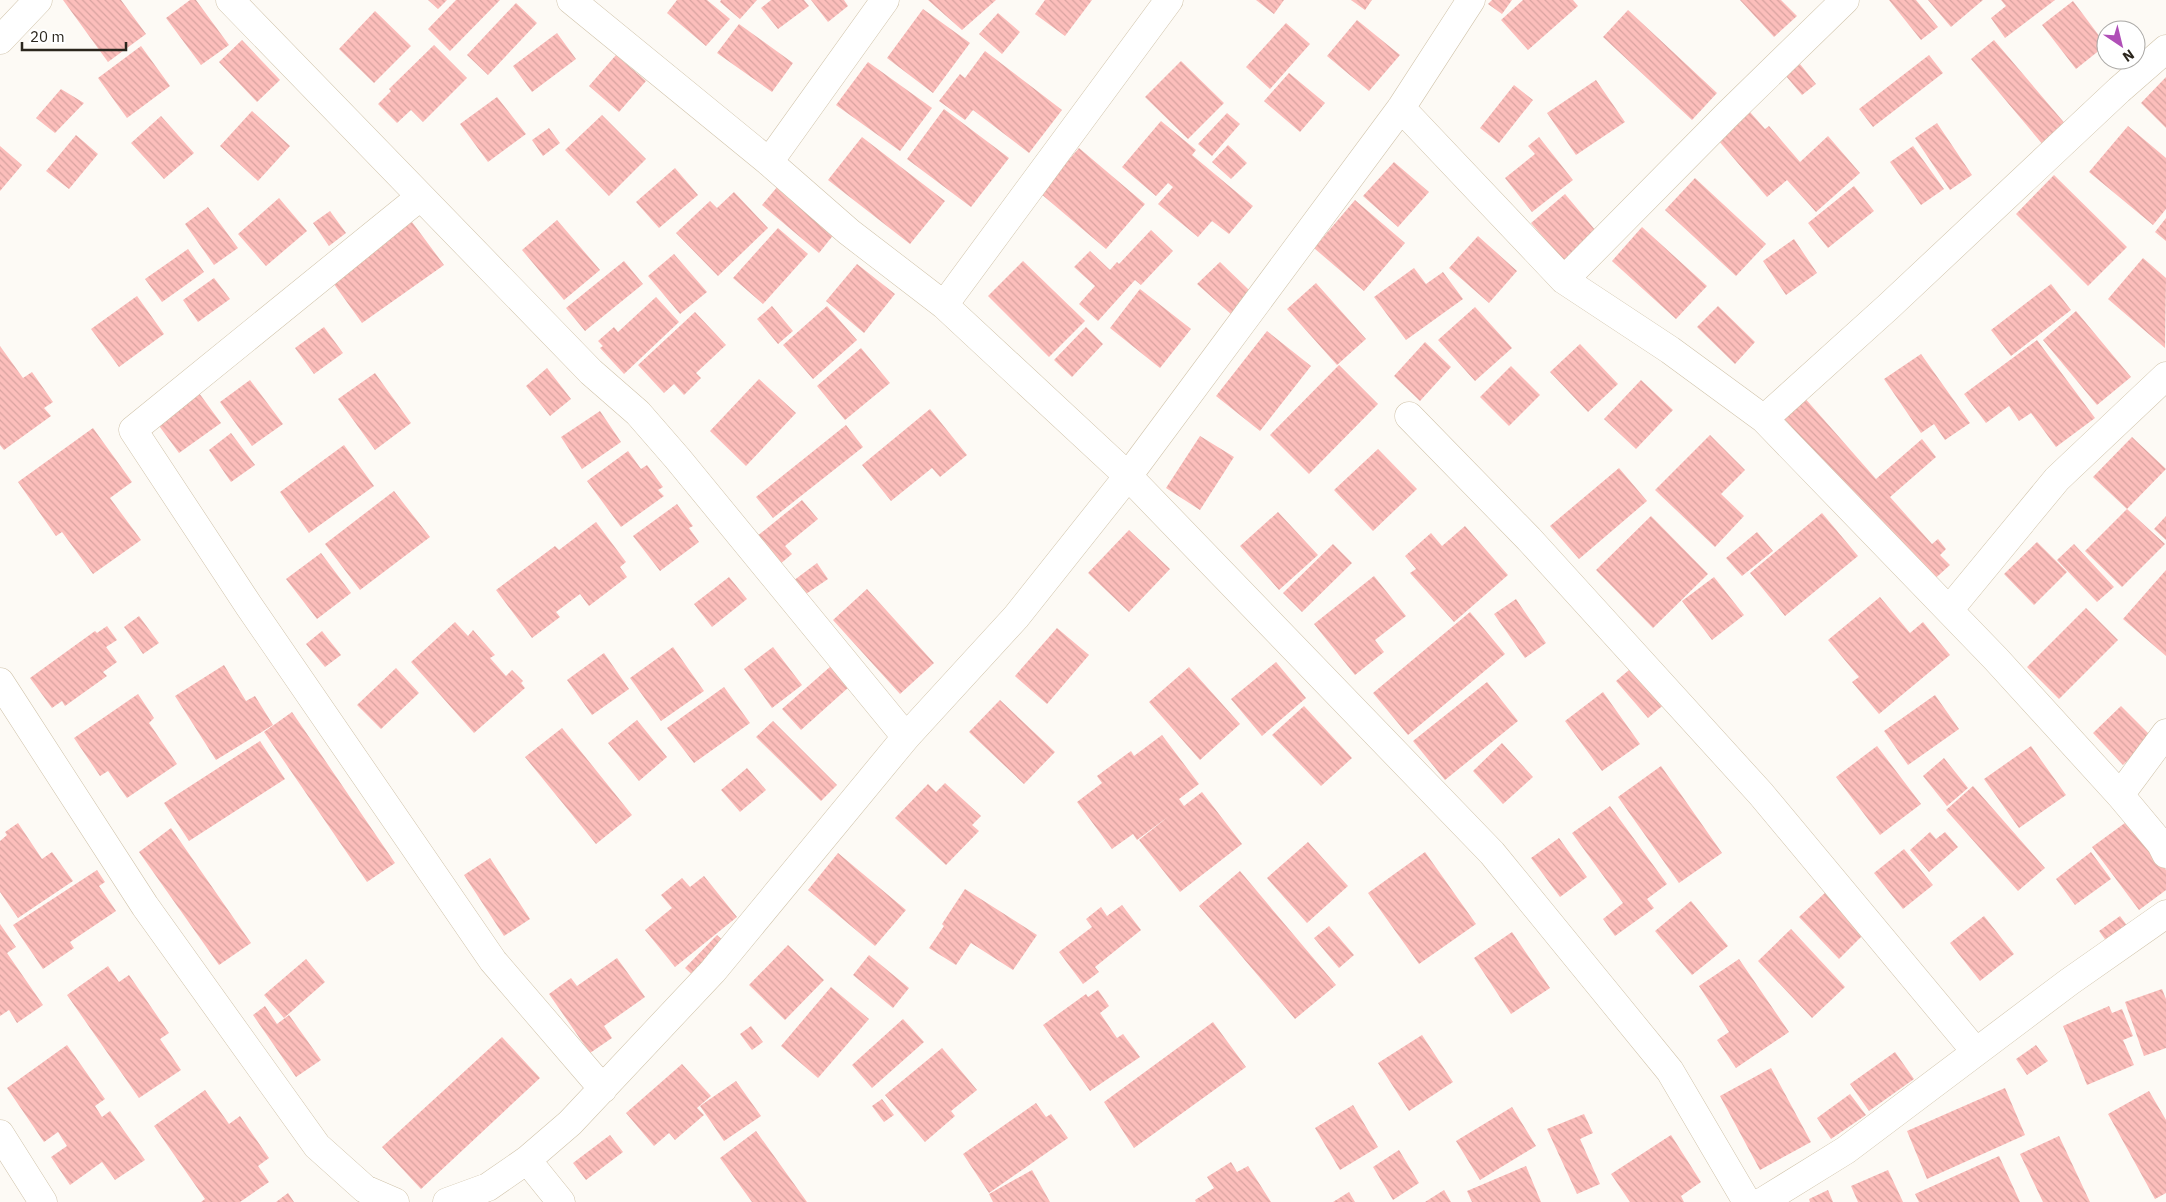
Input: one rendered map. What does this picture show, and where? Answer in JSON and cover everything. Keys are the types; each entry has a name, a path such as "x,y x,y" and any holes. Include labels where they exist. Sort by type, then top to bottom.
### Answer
{"street":[{"path":"0,40 38,0"},
{"path":"230,0 591,372 638,413 678,459 906,737"},
{"path":"571,0 770,162 849,232 944,305 1128,476 1492,853 1670,1070 1747,1202"},
{"path":"770,162 885,0"},
{"path":"944,305 1169,0"},
{"path":"447,1202 488,1187 528,1160 570,1123 713,971 906,737 1016,617 1128,476 1401,108 1471,0"},
{"path":"1564,280 1727,115 1845,0"},
{"path":"1764,419 1888,307 2118,90 2166,49"},
{"path":"1401,108 1564,280 1670,350 1764,419 1949,610 2120,795 2166,854"},
{"path":"420,197 133,430 254,614 493,961 603,1089"},
{"path":"1949,610 2057,478 2166,376"},
{"path":"1409,416 1529,539 1761,794 1976,1052"},
{"path":"0,682 145,906 317,1146 366,1189 395,1202"},
{"path":"2120,795 2166,733"},
{"path":"1762,1202 1846,1150 2069,982 2166,914"},
{"path":"0,1134 43,1202"},
{"path":"528,1160 561,1202"}],"building":[{"path":"63,0 121,0 146,34 108,62"},
{"path":"190,0 196,0 229,45 201,65 166,18"},
{"path":"428,0 447,0 438,9"},
{"path":"456,0 500,0 450,51 428,29"},
{"path":"677,0 707,0 730,19 706,46 667,13"},
{"path":"721,0 757,0 740,19 720,2"},
{"path":"771,0 804,0 809,6 778,29 761,8"},
{"path":"811,0 844,0 848,6 828,22"},
{"path":"928,0 996,0 962,30"},
{"path":"1045,0 1092,0 1065,36 1035,14"},
{"path":"1256,0 1284,0 1274,14"},
{"path":"1351,0 1372,0 1365,10"},
{"path":"1492,0 1512,0 1502,14 1488,4"},
{"path":"1523,0 1573,0 1578,6 1528,50 1501,20"},
{"path":"1740,0 1781,0 1797,16 1774,37"},
{"path":"1889,0 1916,0 1938,27 1921,40"},
{"path":"1928,0 1983,0 1951,27"},
{"path":"2001,0 2055,0 2005,38 1991,18 2006,6"},
{"path":"2073,1 2096,32 2096,53 2076,69 2042,25"},
{"path":"516,3 537,23 488,75 467,55"},
{"path":"923,9 970,43 933,93 887,58"},
{"path":"1628,10 1717,93 1692,120 1603,37"},
{"path":"375,11 411,46 374,83 339,49"},
{"path":"998,13 1020,32 1002,54 979,34"},
{"path":"1357,20 1400,55 1369,91 1327,56"},
{"path":"1286,23 1310,44 1270,89 1246,67"},
{"path":"739,24 793,63 772,92 717,53"},
{"path":"557,33 576,59 532,92 513,66"},
{"path":"242,40 280,80 257,102 219,62"},
{"path":"1994,40 2067,126 2044,146 1971,59"},
{"path":"434,45 467,78 423,122 411,110 397,123 378,104 391,91 389,89"},
{"path":"141,46 170,86 127,118 98,78"},
{"path":"985,51 1062,110 1029,153 973,110 965,120 939,101 960,74 965,78"},
{"path":"616,55 646,81 619,112 589,86"},
{"path":"1929,55 1943,73 1873,127 1859,109"},
{"path":"1181,61 1224,103 1188,139 1145,97"},
{"path":"868,62 932,108 900,151 836,105"},
{"path":"1800,64 1816,84 1802,95 1786,76"},
{"path":"1289,73 1325,103 1300,132 1264,101"},
{"path":"2166,77 2166,128 2141,103"},
{"path":"1596,80 1625,122 1576,155 1547,113"},
{"path":"1514,85 1533,100 1499,143 1480,128"},
{"path":"61,89 84,103 55,133 36,118"},
{"path":"497,97 526,134 488,162 460,124"},
{"path":"944,109 1009,158 971,207 907,159"},
{"path":"252,111 290,146 258,181 220,146"},
{"path":"1750,112 1765,129 1769,126 1800,162 1828,136 1860,173 1816,212 1787,180 1767,197 1718,140"},
{"path":"1227,113 1240,124 1212,156 1198,144"},
{"path":"602,115 646,159 609,196 565,150"},
{"path":"161,116 194,153 164,179 131,143"},
{"path":"1161,121 1196,150 1192,155 1253,206 1229,234 1212,221 1198,237 1158,204 1173,187 1168,183 1156,196 1122,167"},
{"path":"1937,123 1972,175 1950,190 1915,138"},
{"path":"2128,126 2166,158 2166,209 2153,225 2089,172"},
{"path":"549,128 560,143 543,156 532,140"},
{"path":"76,135 98,154 69,189 46,171"},
{"path":"862,137 945,201 910,244 828,180"},
{"path":"1539,137 1573,180 1532,212 1505,178 1535,154 1528,146"},
{"path":"1228,145 1247,163 1231,179 1212,162"},
{"path":"0,146 22,165 0,191"},
{"path":"1913,146 1944,189 1921,205 1890,162"},
{"path":"1079,148 1145,204 1106,249 1040,193"},
{"path":"1394,162 1429,192 1398,227 1363,196"},
{"path":"675,168 698,195 659,228 636,202"},
{"path":"2054,175 2127,247 2088,286 2016,214"},
{"path":"1695,178 1766,244 1736,276 1665,210"},
{"path":"778,186 835,233 819,253 762,205"},
{"path":"1854,186 1874,211 1828,248 1808,223"},
{"path":"734,192 768,228 718,276 676,233 710,201 717,208"},
{"path":"1565,194 1601,237 1567,265 1531,223"},
{"path":"279,198 307,231 266,266 238,234"},
{"path":"1355,200 1405,243 1364,291 1314,248"},
{"path":"208,207 238,248 214,265 185,224"},
{"path":"330,211 346,233 329,246 313,223"},
{"path":"2166,218 2166,241 2155,232"},
{"path":"557,220 600,270 564,300 522,250"},
{"path":"412,222 444,265 362,323 331,280"},
{"path":"1642,227 1707,286 1676,319 1612,261"},
{"path":"778,228 808,254 763,304 733,278"},
{"path":"1151,230 1173,251 1141,285 1135,280 1098,321 1079,304 1095,286 1074,267 1090,251 1110,270 1117,262 1119,264"},
{"path":"1478,236 1517,271 1489,303 1449,268"},
{"path":"1794,239 1817,273 1786,295 1763,261"},
{"path":"188,249 204,272 162,302 145,279"},
{"path":"674,254 707,292 680,314 648,276"},
{"path":"2143,258 2166,278 2165,348 2108,299"},
{"path":"624,261 643,284 585,331 566,308"},
{"path":"1023,261 1085,321 1049,357 988,296"},
{"path":"1220,262 1251,292 1232,315 1197,284"},
{"path":"857,264 895,294 864,333 826,301"},
{"path":"1414,268 1426,284 1443,272 1463,299 1406,340 1374,297"},
{"path":"214,278 230,299 198,322 183,300"},
{"path":"1316,283 1366,339 1337,365 1287,309"},
{"path":"2051,284 2071,310 2011,356 1991,330"},
{"path":"1140,289 1191,329 1160,368 1110,328"},
{"path":"137,296 164,334 119,367 91,329"},
{"path":"656,297 679,322 624,374 600,348 603,346 598,341 614,327 618,332"},
{"path":"772,306 793,331 778,344 757,319"},
{"path":"827,306 857,340 813,379 783,345"},
{"path":"1718,306 1755,342 1735,364 1697,327"},
{"path":"1475,307 1512,348 1475,381 1438,340"},
{"path":"2076,311 2131,377 2097,405 2043,340"},
{"path":"695,312 726,345 696,373 701,378 684,395 674,384 664,393 638,365"},
{"path":"324,327 343,353 314,374 295,348"},
{"path":"1086,327 1103,344 1072,377 1054,360"},
{"path":"1267,331 1311,366 1260,431 1216,396"},
{"path":"2037,340 2095,418 2056,447 2031,413 2019,421 2009,406 1986,423 1964,394"},
{"path":"1425,342 1451,367 1420,401 1394,376"},
{"path":"1580,344 1618,384 1588,412 1550,372"},
{"path":"0,346 23,378 32,372 53,402 44,408 51,416 4,450 0,445"},
{"path":"861,348 890,383 845,420 817,386"},
{"path":"1921,354 1970,423 1945,440 1934,424 1921,433 1884,379"},
{"path":"1339,365 1378,404 1309,474 1270,435"},
{"path":"1511,366 1540,395 1509,426 1480,397"},
{"path":"547,368 571,399 550,416 526,386"},
{"path":"375,373 411,423 375,450 338,399"},
{"path":"759,379 796,413 746,466 710,431"},
{"path":"250,380 283,424 252,446 220,402"},
{"path":"1641,380 1673,410 1636,449 1604,419"},
{"path":"199,393 221,423 179,453 157,423"},
{"path":"1803,396 1876,479 1922,439 1936,457 1890,497 1932,544 1938,539 1946,549 1940,555 1950,565 1929,584 1781,415"},
{"path":"930,409 967,455 940,477 932,468 891,501 862,465"},
{"path":"600,411 621,442 582,469 561,437"},
{"path":"846,425 863,447 773,518 756,497"},
{"path":"93,428 132,482 110,498 141,540 93,574 62,532 56,536 18,482"},
{"path":"231,433 255,465 231,482 209,450"},
{"path":"1710,435 1745,470 1721,494 1744,516 1715,547 1655,490"},
{"path":"1200,436 1234,457 1200,510 1166,488"},
{"path":"2132,437 2166,469 2127,509 2093,477"},
{"path":"344,445 374,486 309,533 280,492"},
{"path":"1378,449 1417,489 1373,531 1334,490"},
{"path":"628,451 641,469 647,465 663,487 658,490 664,496 621,527 587,481"},
{"path":"1619,468 1647,501 1579,559 1550,526"},
{"path":"394,491 430,537 360,590 325,544"},
{"path":"802,500 818,519 785,546 792,554 779,565 756,537"},
{"path":"677,504 693,526 689,528 699,542 660,571 633,536"},
{"path":"2127,509 2165,544 2122,587 2085,551"},
{"path":"1278,512 1318,555 1279,590 1240,546"},
{"path":"1822,513 1858,556 1785,616 1750,573"},
{"path":"1651,516 1708,574 1653,628 1596,570"},
{"path":"2166,516 2166,540 2154,529"},
{"path":"596,522 626,562 620,567 627,577 589,606 580,594 556,612 560,617 532,638 496,590 555,546 559,550"},
{"path":"1465,526 1508,575 1454,622 1410,573 1416,569 1405,556 1431,533 1442,546"},
{"path":"1129,530 1170,569 1129,612 1088,573"},
{"path":"1757,532 1773,551 1742,576 1726,558"},
{"path":"2037,542 2067,572 2034,605 2004,574"},
{"path":"1333,544 1352,563 1302,612 1283,593"},
{"path":"2074,544 2114,587 2097,602 2057,560"},
{"path":"321,553 351,593 317,619 286,579"},
{"path":"817,563 828,579 803,596 793,581"},
{"path":"2166,570 2166,656 2123,619"},
{"path":"1374,576 1406,616 1375,640 1384,652 1355,675 1314,624"},
{"path":"729,577 747,599 712,627 694,604"},
{"path":"1714,577 1744,615 1712,640 1682,601"},
{"path":"867,589 934,663 900,694 833,620"},
{"path":"1880,597 1910,633 1923,622 1950,655 1879,714 1852,682 1859,677 1828,640"},
{"path":"1516,599 1546,643 1525,658 1494,614"},
{"path":"2086,608 2118,640 2059,699 2027,667"},
{"path":"1470,612 1505,654 1408,735 1373,693"},
{"path":"139,616 159,643 143,654 124,627"},
{"path":"455,622 468,636 473,630 495,655 490,658 506,676 512,670 523,681 521,683 525,688 474,733 411,662"},
{"path":"107,626 117,640 106,647 117,662 103,672 107,676 65,706 62,701 52,708 30,678 95,631 97,633"},
{"path":"1057,628 1089,655 1047,704 1015,676"},
{"path":"322,631 341,655 325,667 306,644"},
{"path":"673,647 704,691 661,721 630,678"},
{"path":"773,647 802,685 772,708 744,669"},
{"path":"604,653 629,689 592,715 567,680"},
{"path":"1276,662 1306,698 1262,736 1231,699"},
{"path":"1636,664 1667,702 1648,718 1616,681"},
{"path":"224,665 246,701 255,696 273,725 216,760 175,696"},
{"path":"831,666 849,687 801,730 782,709"},
{"path":"1189,667 1240,724 1200,760 1149,702"},
{"path":"396,668 419,693 381,729 357,705"},
{"path":"1487,682 1518,721 1445,780 1413,741"},
{"path":"724,687 750,723 694,763 667,728"},
{"path":"1603,692 1640,744 1602,771 1565,721"},
{"path":"138,694 154,718 149,723 177,764 127,798 108,771 100,776 74,738"},
{"path":"1935,695 1959,729 1908,765 1884,731"},
{"path":"1000,700 1055,752 1024,784 969,732"},
{"path":"1304,706 1352,758 1321,786 1272,735"},
{"path":"2121,706 2152,737 2123,765 2093,733"},
{"path":"292,712 395,863 367,882 264,732"},
{"path":"637,720 667,757 639,781 608,743"},
{"path":"773,721 837,785 821,801 756,737"},
{"path":"562,728 632,815 596,844 525,757"},
{"path":"1162,735 1199,784 1179,799 1184,806 1202,792 1242,844 1180,892 1139,840 1169,816 1137,840 1133,834 1112,849 1077,802 1102,783 1097,776 1131,751 1134,756"},
{"path":"260,741 285,779 189,841 164,803"},
{"path":"1502,743 1533,777 1503,804 1473,771"},
{"path":"1877,746 1921,804 1880,835 1836,777"},
{"path":"2031,746 2066,795 2019,828 1984,779"},
{"path":"1944,758 1968,788 1947,806 1923,776"},
{"path":"1661,766 1722,853 1679,883 1618,797"},
{"path":"747,768 766,790 740,812 721,790"},
{"path":"945,783 981,816 972,825 979,831 946,865 895,818 928,784 936,792"},
{"path":"1973,786 2045,868 2018,891 1946,810"},
{"path":"1610,806 1667,884 1647,899 1654,908 1615,936 1603,919 1623,903 1572,833"},
{"path":"2129,820 2166,870 2166,890 2139,910 2092,847"},
{"path":"18,823 42,859 52,852 73,881 18,918 0,892 0,841 7,835 5,832"},
{"path":"171,828 251,943 219,965 139,852"},
{"path":"1930,832 1936,839 1945,832 1958,847 1929,872 1910,850"},
{"path":"1559,838 1587,877 1560,897 1531,858"},
{"path":"1308,842 1348,886 1307,923 1267,878"},
{"path":"1904,849 1933,885 1903,909 1874,873"},
{"path":"1425,852 1476,924 1419,964 1368,893"},
{"path":"2091,852 2111,879 2075,905 2056,879"},
{"path":"838,853 906,910 875,946 808,890"},
{"path":"490,858 530,919 504,936 464,875"},
{"path":"97,870 105,882 99,886 116,911 70,942 74,948 43,969 13,925"},
{"path":"1240,871 1336,985 1295,1019 1199,906"},
{"path":"704,876 737,917 675,967 645,930 672,908 661,895 682,878 690,887"},
{"path":"965,889 1037,935 1013,970 971,943 956,965 929,948"},
{"path":"1827,891 1866,932 1839,959 1799,917"},
{"path":"1691,901 1728,946 1692,975 1655,931"},
{"path":"1122,905 1141,930 1095,967 1099,972 1083,984 1059,952 1092,927 1086,919 1101,907 1107,916"},
{"path":"1984,916 2014,954 1980,981 1950,943"},
{"path":"2120,916 2131,931 2110,946 2099,931"},
{"path":"0,924 16,947 7,953 43,1005 17,1023 9,1010 0,1016"},
{"path":"1329,926 1354,955 1339,968 1314,938"},
{"path":"1791,929 1845,987 1812,1018 1758,961"},
{"path":"1512,932 1550,988 1511,1014 1474,958"},
{"path":"717,935 729,946 698,980 685,968"},
{"path":"788,945 824,980 785,1020 749,985"},
{"path":"869,955 909,988 893,1008 853,975"},
{"path":"617,958 645,997 604,1026 612,1038 590,1053 549,994 571,978 577,986"},
{"path":"306,959 325,982 284,1018 264,995"},
{"path":"1739,959 1789,1032 1736,1068 1717,1040 1729,1032 1699,986"},
{"path":"108,966 119,982 129,975 169,1033 160,1039 181,1070 139,1098 67,995"},
{"path":"831,987 869,1019 818,1078 781,1046"},
{"path":"2162,989 2166,999 2166,1048 2144,1056 2125,1002"},
{"path":"1098,990 1109,1006 1100,1013 1117,1038 1123,1034 1140,1057 1090,1091 1043,1025 1086,994 1088,997"},
{"path":"265,1006 277,1024 289,1015 321,1060 296,1077 253,1015"},
{"path":"2109,1006 2112,1013 2122,1009 2133,1036 2123,1040 2134,1065 2087,1085 2063,1026"},
{"path":"903,1019 924,1042 872,1088 852,1065"},
{"path":"1213,1022 1246,1067 1134,1148 1104,1102"},
{"path":"751,1026 763,1042 752,1050 740,1034"},
{"path":"1422,1035 1453,1082 1409,1111 1378,1063"},
{"path":"502,1037 540,1078 421,1189 382,1147"},
{"path":"67,1045 105,1099 95,1106 102,1117 110,1111 145,1160 115,1180 102,1162 70,1185 51,1157 67,1146 58,1132 44,1142 7,1088"},
{"path":"2036,1045 2048,1061 2027,1075 2016,1059"},
{"path":"942,1048 977,1090 951,1111 955,1116 925,1142 885,1095"},
{"path":"1895,1052 1914,1079 1869,1111 1850,1084"},
{"path":"682,1064 711,1096 697,1108 704,1115 675,1140 669,1133 654,1146 626,1113"},
{"path":"1771,1068 1811,1142 1760,1170 1720,1096"},
{"path":"736,1081 761,1116 724,1141 700,1106"},
{"path":"2005,1088 2025,1135 1927,1179 1907,1131"},
{"path":"205,1090 229,1124 240,1116 269,1158 258,1166 269,1182 240,1202 201,1202 205,1199 154,1126"},
{"path":"2149,1091 2166,1120 2166,1193 2155,1199 2108,1114"},
{"path":"1850,1094 1866,1115 1831,1139 1817,1118"},
{"path":"882,1099 894,1115 884,1122 872,1106"},
{"path":"1036,1103 1046,1117 1051,1114 1068,1138 989,1193 963,1154"},
{"path":"1353,1105 1378,1147 1340,1170 1315,1128"},
{"path":"1512,1107 1536,1146 1480,1180 1456,1141"},
{"path":"1584,1114 1593,1133 1580,1139 1600,1184 1577,1194 1547,1129"},
{"path":"756,1131 807,1202 752,1202 720,1158"},
{"path":"610,1135 623,1152 586,1180 573,1163"},
{"path":"1671,1135 1701,1182 1681,1196 1684,1202 1630,1202 1611,1174"},
{"path":"2059,1136 2090,1202 2043,1202 2020,1154"},
{"path":"1399,1150 1419,1183 1393,1200 1373,1167"},
{"path":"1999,1156 2020,1202 1919,1202 1915,1194"},
{"path":"1231,1162 1237,1172 1248,1166 1271,1202 1196,1202 1195,1200 1214,1188 1207,1177"},
{"path":"1526,1166 1541,1202 1472,1202 1467,1191"},
{"path":"1032,1170 1050,1202 993,1202 989,1194"},
{"path":"1888,1170 1903,1202 1858,1202 1851,1186"},
{"path":"1444,1190 1451,1202 1425,1202"},
{"path":"1828,1190 1833,1202 1810,1202 1809,1199"},
{"path":"1349,1192 1355,1202 1333,1202"},
{"path":"288,1193 294,1202 276,1202"}]}
